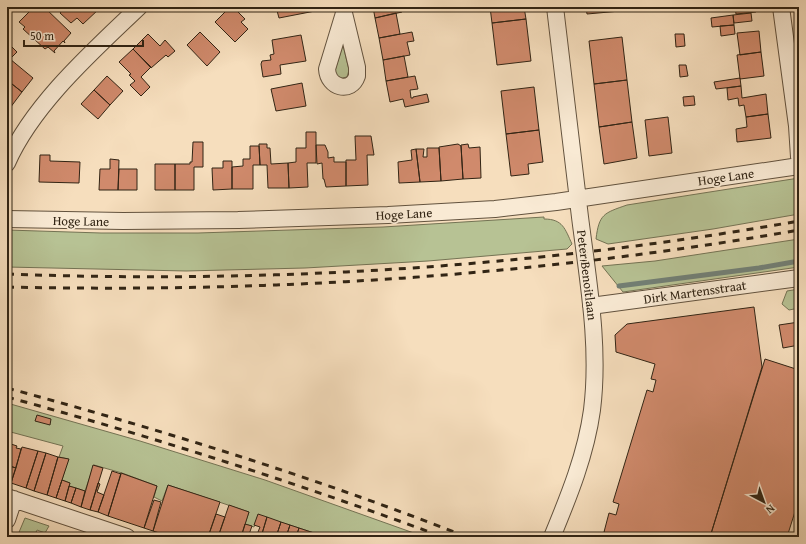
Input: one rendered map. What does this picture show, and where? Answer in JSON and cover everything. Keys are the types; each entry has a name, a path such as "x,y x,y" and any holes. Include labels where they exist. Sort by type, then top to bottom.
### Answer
{"street":[{"path":"7,163 13,149 32,119 70,76 139,7"},
{"name":"Peter Benoitlaan","path":"552,537 574,481 586,442 592,411 595,338 555,7"},
{"path":"781,7 797,126 799,157"},
{"name":"Hoge Lane","path":"7,219 122,222 315,218 495,209 799,166"},
{"name":"Dirk Martensstraat","path":"591,306 799,278"},
{"path":"7,520 11,498 127,537"}],"green space":[{"path":"343,45 349,70 347,77 342,78 337,76 335,71"},
{"path":"799,178 799,214 713,229 608,244 596,239 601,219 613,210 627,205"},
{"path":"544,217 544,219 550,219 562,226 572,244 567,249 428,261 305,268 186,271 7,267 7,230 101,233 198,233 383,227"},
{"path":"799,239 799,267 623,292 602,266 655,261"},
{"path":"799,289 799,308 789,310 782,304 787,291"},
{"path":"7,403 140,441 265,480 425,537 361,537 349,532 347,537 327,537 258,515 254,527 245,524 249,512 168,485 162,501 154,497 157,486 122,473 94,465 85,491 69,486 70,483 62,480 68,459 59,457 63,446 7,431"},
{"path":"25,518 49,526 45,533 37,530 34,537 17,537"}],"building":[{"path":"34,7 44,7 71,33 64,41 65,43 63,41 54,51 55,53 48,47 45,49 23,29 25,27 19,22"},
{"path":"65,7 96,7 99,9 83,24 77,18 71,23 60,13"},
{"path":"230,7 233,7 245,19 241,22 248,29 235,42 215,22"},
{"path":"276,7 314,7 315,11 279,18"},
{"path":"373,7 402,7 402,12 375,18"},
{"path":"490,7 524,7 526,19 492,23"},
{"path":"586,7 620,7 620,11 587,14"},
{"path":"735,7 755,7 756,12 736,14"},
{"path":"396,13 400,34 379,38 375,18"},
{"path":"751,13 752,21 734,23 733,15"},
{"path":"733,15 734,25 712,27 711,18"},
{"path":"526,19 531,61 497,65 492,23"},
{"path":"734,25 735,34 721,36 720,26"},
{"path":"759,31 761,52 740,55 737,33"},
{"path":"200,32 220,52 207,66 187,45"},
{"path":"412,32 414,41 407,42 410,55 383,60 379,38"},
{"path":"148,34 160,46 165,40 175,51 168,57 166,55 151,68 133,49"},
{"path":"675,34 684,34 685,46 676,47"},
{"path":"301,35 306,61 280,65 281,74 263,77 262,61 271,60 270,55 274,54 272,40"},
{"path":"622,37 627,80 594,84 589,41"},
{"path":"7,42 17,52 10,59 33,78 22,92 7,80"},
{"path":"133,49 151,67 141,77 150,87 141,96 130,85 135,81 129,75 131,74 119,62"},
{"path":"761,52 764,76 740,79 737,55"},
{"path":"404,56 408,77 386,81 383,60"},
{"path":"679,65 686,65 688,76 680,77"},
{"path":"107,76 123,91 110,105 94,90"},
{"path":"415,76 418,89 410,90 411,98 427,94 429,102 405,107 403,99 390,102 386,81"},
{"path":"740,78 741,86 716,89 714,82"},
{"path":"7,80 22,92 10,108 7,105"},
{"path":"627,80 632,122 599,127 594,84"},
{"path":"302,83 306,106 276,111 271,89"},
{"path":"741,86 742,98 766,94 768,114 746,117 744,105 739,106 738,98 728,100 727,88"},
{"path":"534,87 539,130 506,134 501,91"},
{"path":"94,90 110,105 98,119 81,104"},
{"path":"694,96 695,105 684,106 683,97"},
{"path":"768,114 771,138 737,142 736,129 747,127 746,117"},
{"path":"668,117 672,153 649,156 645,120"},
{"path":"632,122 637,158 604,164 599,127"},
{"path":"539,130 543,162 528,164 529,174 511,176 506,134"},
{"path":"306,132 316,132 316,163 307,163 308,187 289,188 288,163 296,162 296,148 306,148"},
{"path":"355,136 371,136 374,155 367,155 368,185 346,186 346,160 356,160"},
{"path":"193,142 203,142 203,167 194,167 194,190 175,190 175,164 190,164 190,162 192,162"},
{"path":"259,144 267,144 267,148 270,148 271,164 288,163 289,188 268,188 267,165 260,165"},
{"path":"458,144 461,146 463,179 441,181 439,147"},
{"path":"468,144 469,148 480,147 481,178 463,179 461,145"},
{"path":"316,145 325,145 328,152 328,158 334,157 334,162 346,162 346,186 326,187 323,179 322,163 317,164"},
{"path":"250,146 259,146 260,165 253,165 253,189 232,189 232,167 243,166 243,159 250,159"},
{"path":"427,148 439,148 441,181 420,182 416,149 424,149 423,157 427,157"},
{"path":"416,149 420,182 399,183 398,162 412,160 411,150"},
{"path":"40,155 50,155 50,161 80,162 79,183 39,182"},
{"path":"110,159 119,160 118,190 99,190 100,169 110,169"},
{"path":"223,161 232,161 232,189 213,190 212,168 223,168"},
{"path":"155,164 175,164 175,190 155,190"},
{"path":"119,169 137,169 137,190 118,190"},
{"path":"754,307 762,367 710,537 616,537 604,532 609,513 616,515 619,504 613,502 647,390 653,392 656,380 651,379 655,364 616,352 615,335 627,324"},
{"path":"799,322 799,345 783,348 779,325"},
{"path":"765,359 799,370 799,499 787,537 710,537"},
{"path":"37,415 51,419 50,425 35,421"},
{"path":"8,443 21,449 16,468 7,465"},
{"path":"22,447 38,451 26,488 11,483"},
{"path":"38,451 46,453 34,491 26,488"},
{"path":"46,453 58,457 47,495 34,491"},
{"path":"58,457 69,459 56,498 47,495"},
{"path":"93,465 103,468 90,510 81,507"},
{"path":"9,466 16,468 11,483 7,482"},
{"path":"112,471 121,474 108,516 98,512"},
{"path":"121,473 157,486 144,528 108,516"},
{"path":"62,480 70,483 65,501 56,498"},
{"path":"98,483 100,484 97,492 104,495 98,512 90,510"},
{"path":"168,485 220,502 208,537 172,537 153,531"},
{"path":"69,486 76,488 71,503 65,501"},
{"path":"76,488 85,491 81,507 71,503"},
{"path":"154,500 161,502 153,531 144,528"},
{"path":"229,505 249,512 241,537 218,537"},
{"path":"216,514 225,517 218,537 208,537"},
{"path":"258,514 267,517 261,537 256,537 260,527 254,525"},
{"path":"267,517 281,522 276,537 261,537"},
{"path":"281,522 290,525 286,537 276,537"},
{"path":"245,524 252,526 248,537 241,537"},
{"path":"290,525 299,528 296,537 286,537"},
{"path":"299,528 317,534 316,537 296,537"}],"waterway":[{"path":"619,286 759,268 799,261"}],"railway":[{"path":"7,274 206,276 305,274 404,268 503,261 602,250 701,237 799,221"},
{"path":"7,287 206,287 305,284 404,278 503,270 602,259 701,246 799,230"},
{"path":"7,388 239,456 411,515 467,537"},
{"path":"7,397 117,428 226,462 335,498 443,537"}]}
